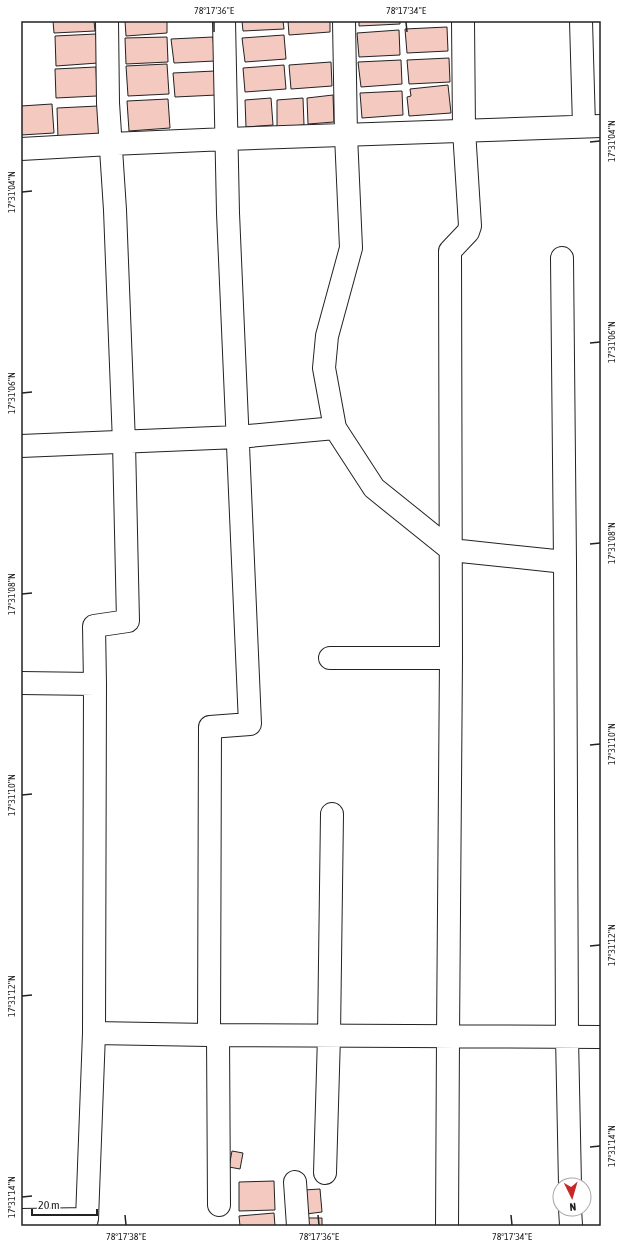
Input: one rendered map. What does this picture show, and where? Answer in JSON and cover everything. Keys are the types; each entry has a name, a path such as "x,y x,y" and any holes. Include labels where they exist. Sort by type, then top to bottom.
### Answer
{"street":[{"path":"21,1220 86,1223 94,1033 94,626 128,621 124,443 115,210 108,103 107,21"},
{"path":"219,1205 213,1035 210,727 250,724 228,213 224,21"},
{"path":"344,21 346,135 351,248 326,336 324,368 335,428 374,488 451,550 565,562"},
{"path":"447,1226 451,658 450,251 468,232 470,226 464,130 463,21"},
{"path":"21,150 111,144 592,126 581,21"},
{"path":"562,258 567,1037 570,1177"},
{"path":"21,446 124,443 238,437 335,428"},
{"path":"330,658 451,658"},
{"path":"21,683 95,684"},
{"path":"325,1173 329,1036 332,814"},
{"path":"94,1033 448,1037 601,1037"},
{"path":"295,1182 298,1226"}],"building":[{"path":"53,21 94,21 95,31 54,33"},
{"path":"125,21 167,21 167,33 126,36"},
{"path":"242,21 283,21 284,29 243,31"},
{"path":"288,21 330,21 330,32 289,35"},
{"path":"359,21 400,21 400,24 359,26"},
{"path":"447,27 448,51 407,53 405,29"},
{"path":"399,30 400,55 359,57 357,33"},
{"path":"96,34 98,63 56,66 55,36"},
{"path":"284,35 286,59 245,62 242,38"},
{"path":"167,37 168,62 126,64 125,38"},
{"path":"213,37 215,61 174,63 171,39"},
{"path":"449,58 450,82 409,84 407,60"},
{"path":"401,60 402,84 361,87 358,62"},
{"path":"331,62 332,86 291,89 289,65"},
{"path":"167,64 169,94 128,96 126,66"},
{"path":"284,65 286,89 245,92 243,68"},
{"path":"96,67 97,96 56,98 55,69"},
{"path":"215,71 217,95 175,97 173,73"},
{"path":"448,85 451,113 409,116 407,97 411,96 410,89"},
{"path":"402,91 403,115 362,118 360,93"},
{"path":"333,95 334,122 308,124 307,98"},
{"path":"271,98 273,125 246,127 245,100"},
{"path":"303,98 304,125 277,127 277,100"},
{"path":"168,99 170,128 129,131 127,101"},
{"path":"52,104 54,133 21,135 21,106"},
{"path":"98,106 99,135 58,138 57,108"},
{"path":"232,1151 243,1153 240,1169 229,1167"},
{"path":"274,1181 275,1210 239,1211 239,1182"},
{"path":"320,1189 322,1212 306,1214 304,1190"},
{"path":"274,1213 275,1226 240,1226 239,1216"},
{"path":"304,1218 322,1218 322,1226 305,1226"}]}
